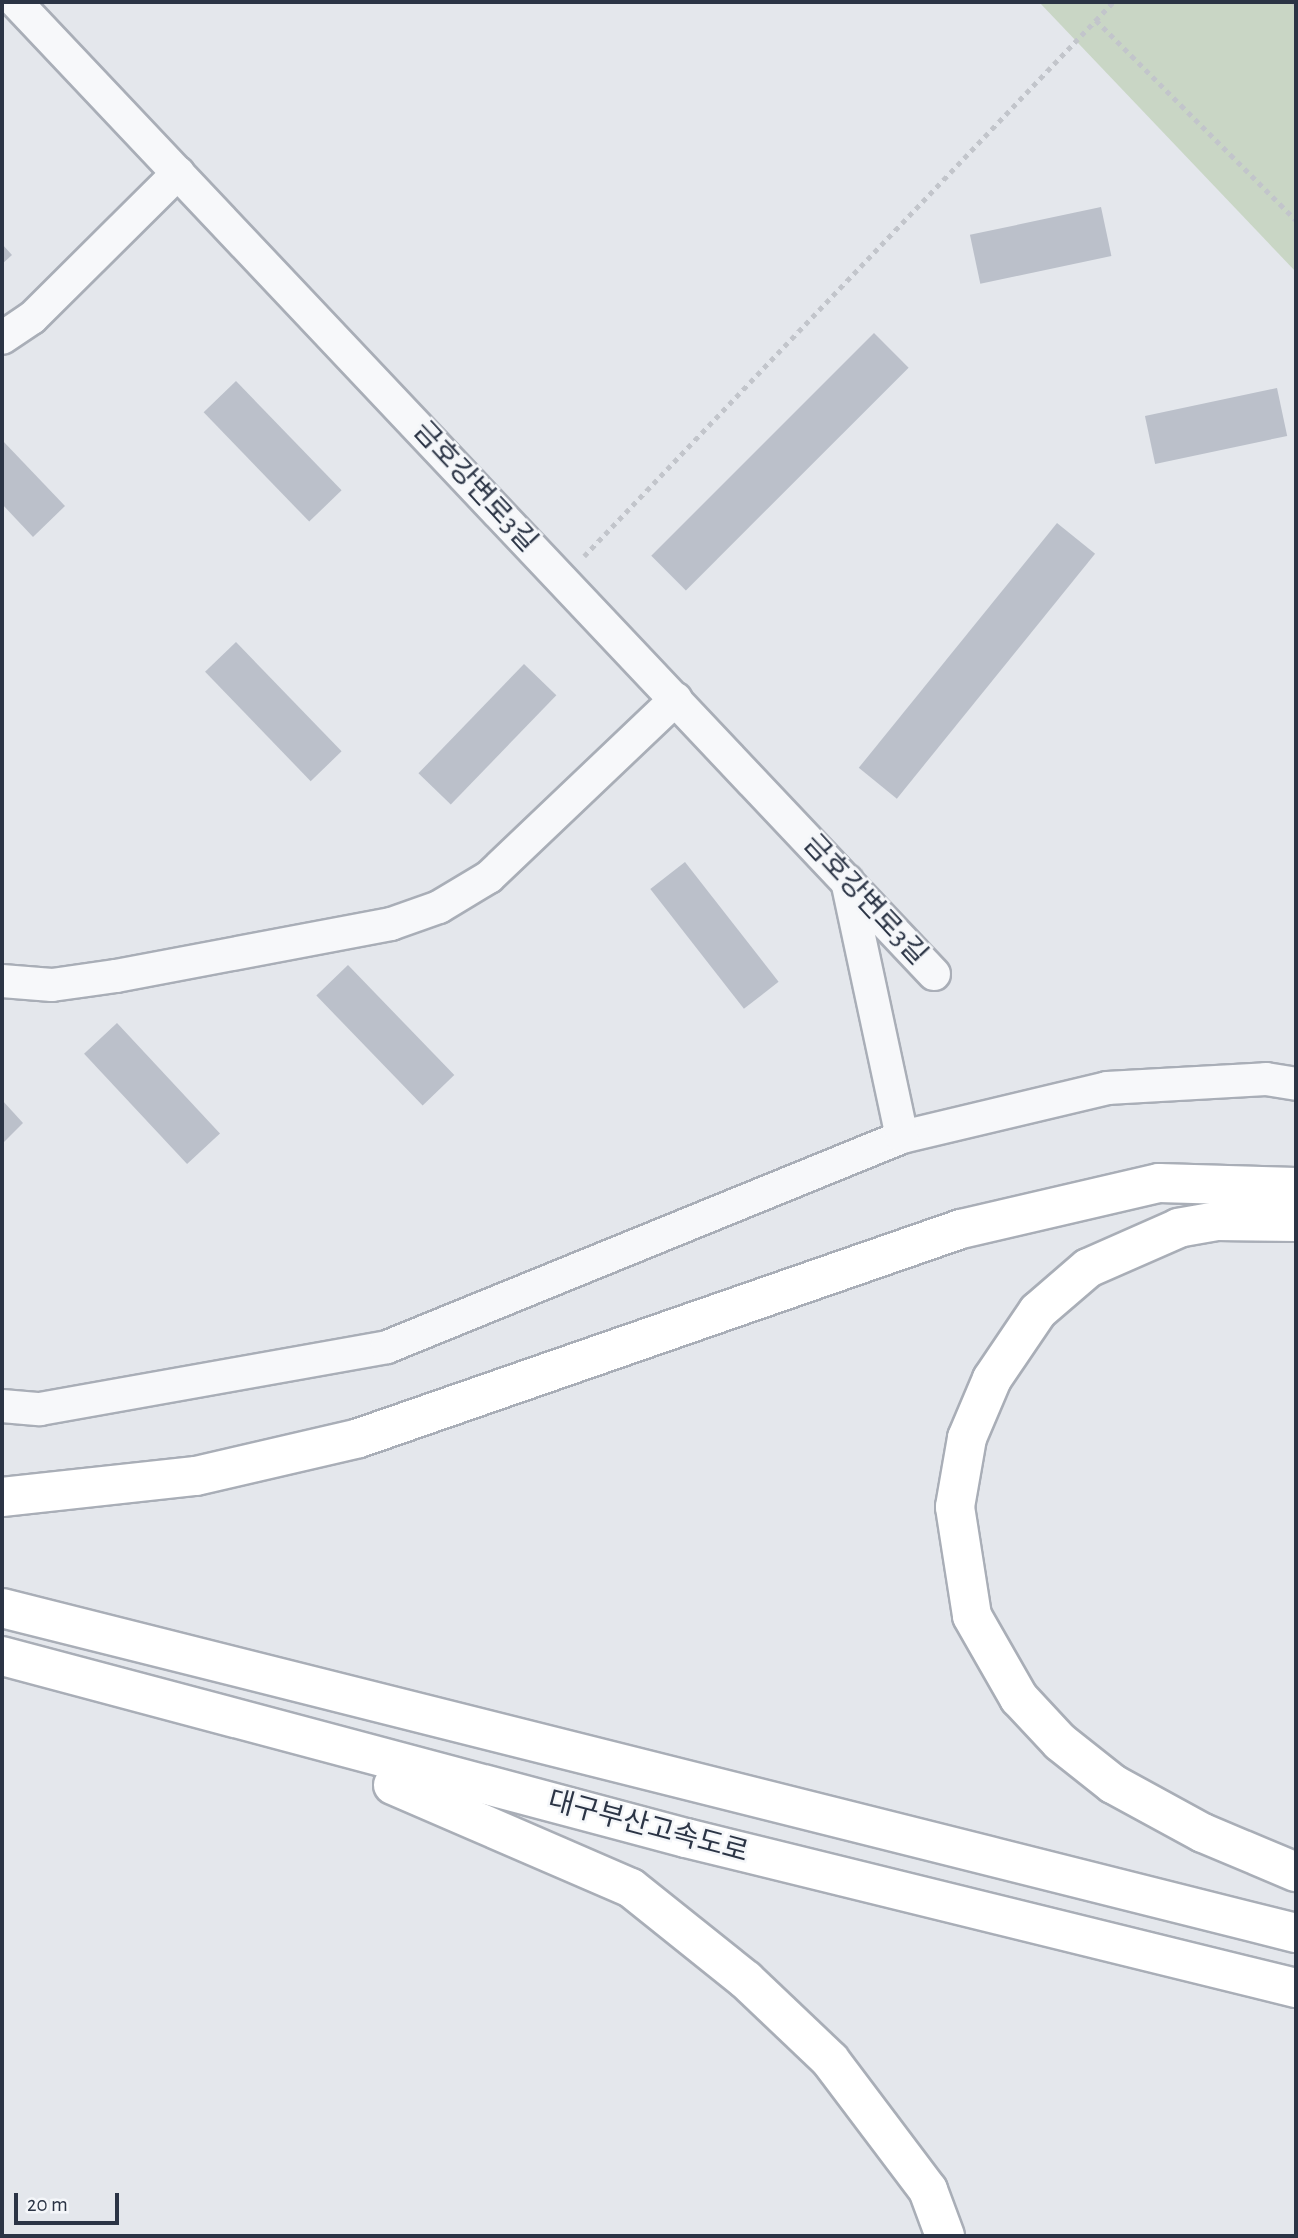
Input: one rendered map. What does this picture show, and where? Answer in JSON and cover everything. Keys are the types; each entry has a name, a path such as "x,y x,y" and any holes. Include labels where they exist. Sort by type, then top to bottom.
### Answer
{"highway":[{"path":"2,1497 196,1476 359,1437 961,1229 1159,1183 1296,1187"},
{"path":"1296,1223 1217,1221 1179,1228 1088,1268 1038,1311 992,1379 967,1438 955,1507 972,1616 1019,1698 1060,1742 1113,1784 1191,1827 1296,1872"},
{"name":"대구부산고속도로","path":"2,1608 1296,1933"},
{"path":"2,1657 440,1800 631,1888 746,1980 830,2060 928,2190 945,2236"},
{"name":"대구부산고속도로","path":"2,1657 686,1838 1296,1988"}],"street":[{"name":"금호강변로3길","path":"16,2 934,974"},
{"path":"2,338 32,318 178,173"},
{"path":"2,981 52,985 116,976 391,924 439,907 489,877 676,699"},
{"path":"846,881 902,1137"},
{"path":"2,1406 40,1409 387,1347 902,1137 1107,1088 1266,1079 1296,1084"}],"path":[{"path":"562,579 1113,2"},
{"path":"1096,20 1296,220"}],"green space":[{"path":"1039,2 1296,2 1296,272"}],"building":[{"path":"1101,207 1111,256 980,284 970,235"},
{"path":"2,244 12,255 2,264"},
{"path":"874,333 909,368 686,590 651,556"},
{"path":"236,381 342,490 309,522 204,412"},
{"path":"1277,388 1287,436 1155,464 1145,416"},
{"path":"2,440 65,506 33,537 2,504"},
{"path":"1057,523 1095,554 897,799 859,768"},
{"path":"236,642 342,751 311,781 205,672"},
{"path":"524,664 556,695 451,805 418,773"},
{"path":"685,862 779,982 744,1009 650,889"},
{"path":"348,965 454,1075 423,1106 316,996"},
{"path":"117,1023 220,1133 187,1164 84,1054"},
{"path":"2,1100 23,1123 2,1144"}]}
